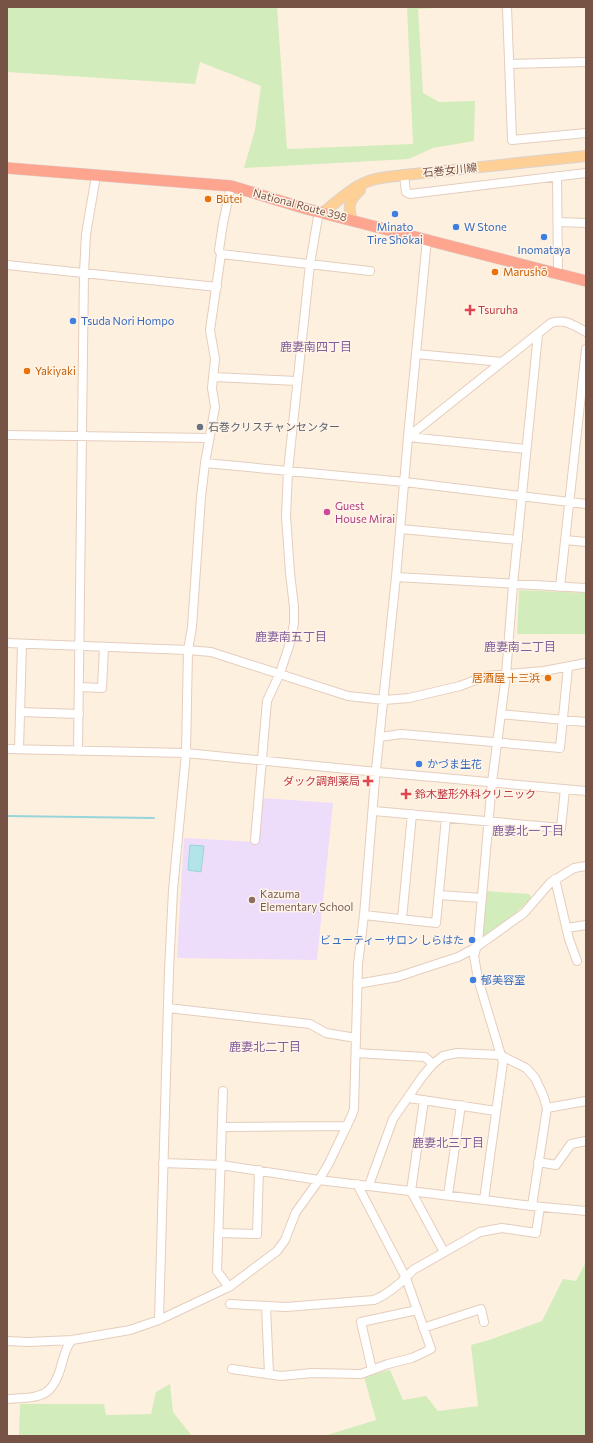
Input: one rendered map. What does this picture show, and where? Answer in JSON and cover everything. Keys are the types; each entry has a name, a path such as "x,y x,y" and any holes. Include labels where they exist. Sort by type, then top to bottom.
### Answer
{"highway":[{"name":"National Route 398","path":"7,168 231,186 322,212 586,281"}],"main road":[{"name":"石巻女川線","path":"322,212 356,187 375,180 404,175 586,156"},
{"path":"352,220 350,210 352,197 360,189 375,180"}],"street":[{"path":"507,7 512,140 586,133"},
{"path":"509,64 586,62"},
{"path":"404,175 406,192 410,194 586,173"},
{"path":"78,751 84,273 86,234 96,176"},
{"path":"557,176 558,274"},
{"path":"159,1320 173,890 186,753 188,650 192,627 201,497 205,463 215,407 212,388 215,359 210,330 222,254 219,250 220,240 231,186"},
{"path":"255,840 267,701 280,673 294,623 286,516 288,471 310,264 322,212"},
{"path":"558,222 586,223"},
{"path":"7,1341 28,1342 72,1340 130,1330 159,1320 229,1287 277,1251 286,1240 296,1212 320,1180 354,1109 358,964 401,529 408,437 427,240"},
{"path":"222,254 370,271"},
{"path":"7,265 217,287"},
{"path":"408,437 551,323 565,321 586,332"},
{"path":"484,1200 503,1062 478,979 474,956 475,948 478,942 492,782 506,674 513,585 523,497 526,449 538,334"},
{"path":"560,587 586,349"},
{"path":"416,354 502,362"},
{"path":"213,377 297,381"},
{"path":"7,435 209,438"},
{"path":"408,437 526,449"},
{"path":"205,463 405,482 586,504"},
{"path":"401,529 518,540"},
{"path":"565,540 586,542"},
{"path":"396,577 513,585 586,588"},
{"path":"7,644 211,652 280,673 326,690 348,696 384,700 409,698 460,686 486,676 544,671 586,663"},
{"path":"19,749 22,644"},
{"path":"80,687 102,688 104,647"},
{"path":"380,737 401,734 497,741 560,748 568,667"},
{"path":"20,712 79,714"},
{"path":"501,714 586,722"},
{"path":"7,749 186,753 586,791"},
{"path":"374,811 561,828 565,789"},
{"path":"402,919 412,814"},
{"path":"364,915 436,923 446,818"},
{"path":"357,984 397,977 458,957 475,948 524,913 550,883 574,868 586,866"},
{"path":"555,880 566,928 577,961"},
{"path":"439,895 482,898"},
{"path":"566,928 586,925"},
{"path":"168,1008 310,1024 326,1033 356,1038"},
{"path":"356,1053 426,1056 433,1064"},
{"path":"230,1304 286,1307 374,1300 406,1278 414,1270 480,1232 502,1228 536,1233 538,1162 547,1108 543,1095 534,1078 526,1068 500,1055 457,1053 443,1056 433,1064 422,1077 409,1098 393,1119 369,1185"},
{"path":"223,1091 217,1271 229,1287"},
{"path":"409,1098 496,1111"},
{"path":"424,1100 411,1191 444,1252"},
{"path":"547,1108 586,1101"},
{"path":"448,1195 461,1105"},
{"path":"222,1127 347,1126"},
{"path":"538,1162 556,1165 571,1144 586,1141"},
{"path":"163,1163 221,1164 320,1180 536,1207 586,1211"},
{"path":"218,1233 257,1234 259,1170"},
{"path":"232,1369 281,1376 312,1373 361,1374 388,1364 412,1358 431,1349 406,1278 357,1184"},
{"path":"266,1306 269,1374"},
{"path":"423,1328 481,1309 484,1322"},
{"path":"372,1370 361,1322 417,1310"},
{"path":"7,1399 33,1397 42,1395 49,1390 56,1380 67,1345 72,1340"}],"shaded area":[{"name":"Kazuma Elementary School","path":"262,798 333,803 317,960 177,958 184,838 256,842"}],"green space":[{"path":"7,7 277,7 287,149 413,144 407,7 454,7 418,9 423,93 439,102 475,101 474,141 433,148 409,159 244,168 255,130 261,86 200,62 195,84 7,72"},
{"path":"519,590 586,593 586,634 517,634"},
{"path":"486,891 529,894 532,898 510,918 480,941"},
{"path":"586,1262 586,1436 324,1436 376,1420 364,1377 390,1370 403,1400 426,1396 438,1411 478,1406 471,1345 542,1321 563,1279 576,1281"},
{"path":"170,1384 173,1412 192,1436 19,1436 20,1404 104,1404 106,1415 151,1414 156,1392"}],"water":[{"path":"190,845 204,846 201,872 188,870"}],"waterway":[{"path":"7,816 154,818"}],"place":[{"name":"Būtei","path":"208,199"},
{"name":"Minato Tire Shōkai","path":"395,214"},
{"name":"W Stone","path":"456,227"},
{"name":"Inomataya","path":"544,237"},
{"name":"Marushō","path":"495,272"},
{"name":"Tsuruha","path":"470,310"},
{"name":"Tsuda Nori Hompo","path":"73,321"},
{"name":"Yakiyaki","path":"27,371"},
{"name":"石巻クリスチャンセンター","path":"200,427"},
{"name":"Guest House Mirai","path":"327,512"},
{"name":"居酒屋 十三浜","path":"548,678"},
{"name":"かづま生花","path":"419,764"},
{"name":"ダック調剤薬局","path":"368,781"},
{"name":"鈴木整形外科クリニック","path":"406,794"},
{"name":"Kazuma Elementary School","path":"252,900"},
{"name":"ビューティーサロン しらはた","path":"472,940"},
{"name":"郁美容室","path":"473,980"}],"district":[{"name":"鹿妻南四丁目","path":"316,347"},
{"name":"鹿妻南五丁目","path":"291,637"},
{"name":"鹿妻南二丁目","path":"520,647"},
{"name":"鹿妻北一丁目","path":"528,831"},
{"name":"鹿妻北二丁目","path":"265,1047"},
{"name":"鹿妻北三丁目","path":"448,1143"}]}
